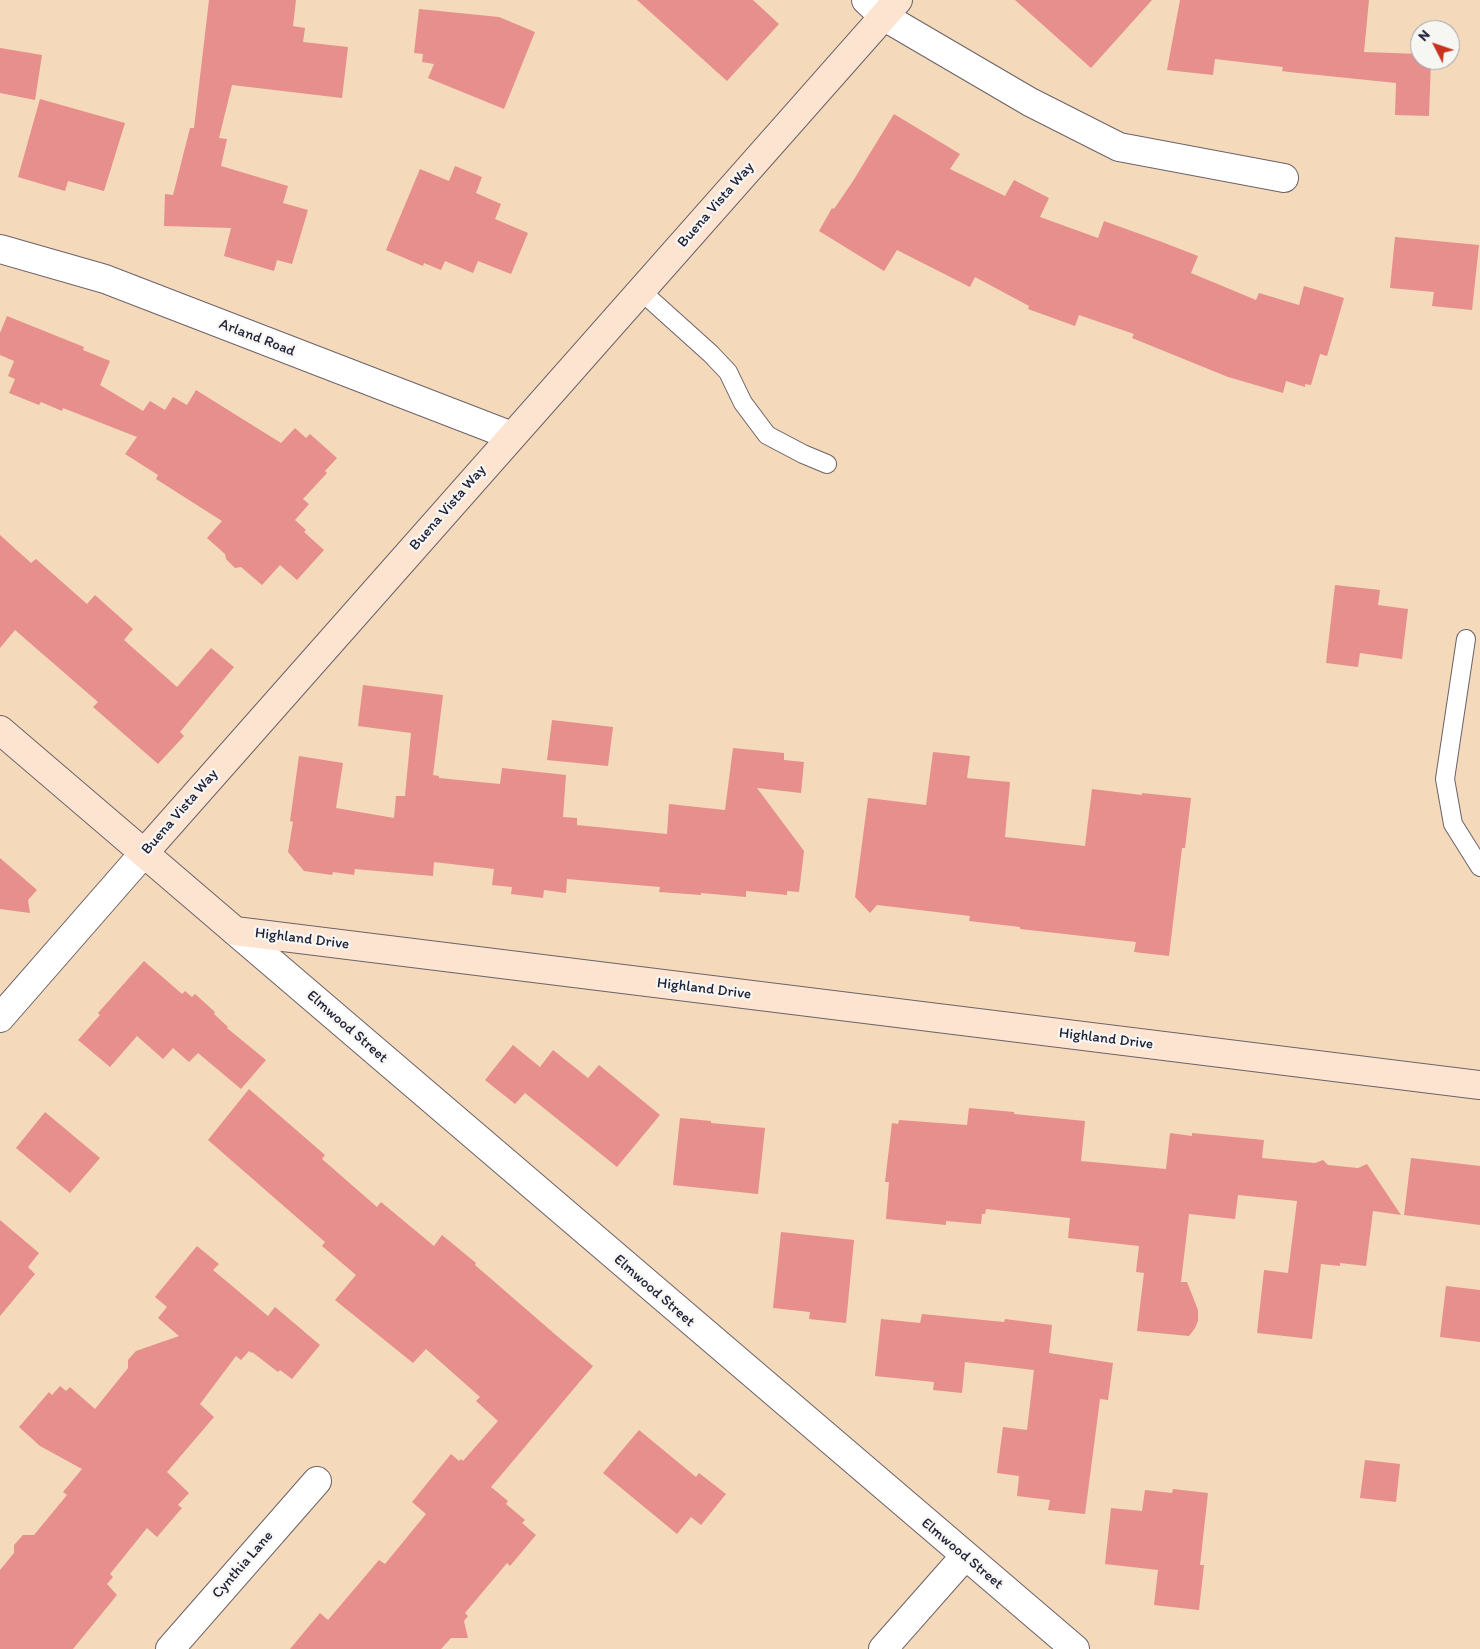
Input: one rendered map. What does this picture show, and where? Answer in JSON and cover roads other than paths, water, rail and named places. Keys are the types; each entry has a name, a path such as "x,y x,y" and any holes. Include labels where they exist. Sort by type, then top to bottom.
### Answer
{"street":[{"path":"882,5 1030,102 1119,147 1284,178"},
{"name":"Buena Vista Way","path":"0,1018 641,291 882,5"},
{"name":"Arland Road","path":"0,249 105,279 512,436"},
{"name":"Highland Drive","path":"0,730 235,931 1480,1085"},
{"name":"Elmwood Street","path":"235,931 1075,1649"},
{"name":"Cynthia Lane","path":"170,1649 316,1481"},
{"path":"883,1649 965,1556"}],"lane":[{"path":"641,291 711,354 728,372 743,403 767,435 827,464"},
{"path":"1466,639 1445,779 1453,824 1480,867"}]}
